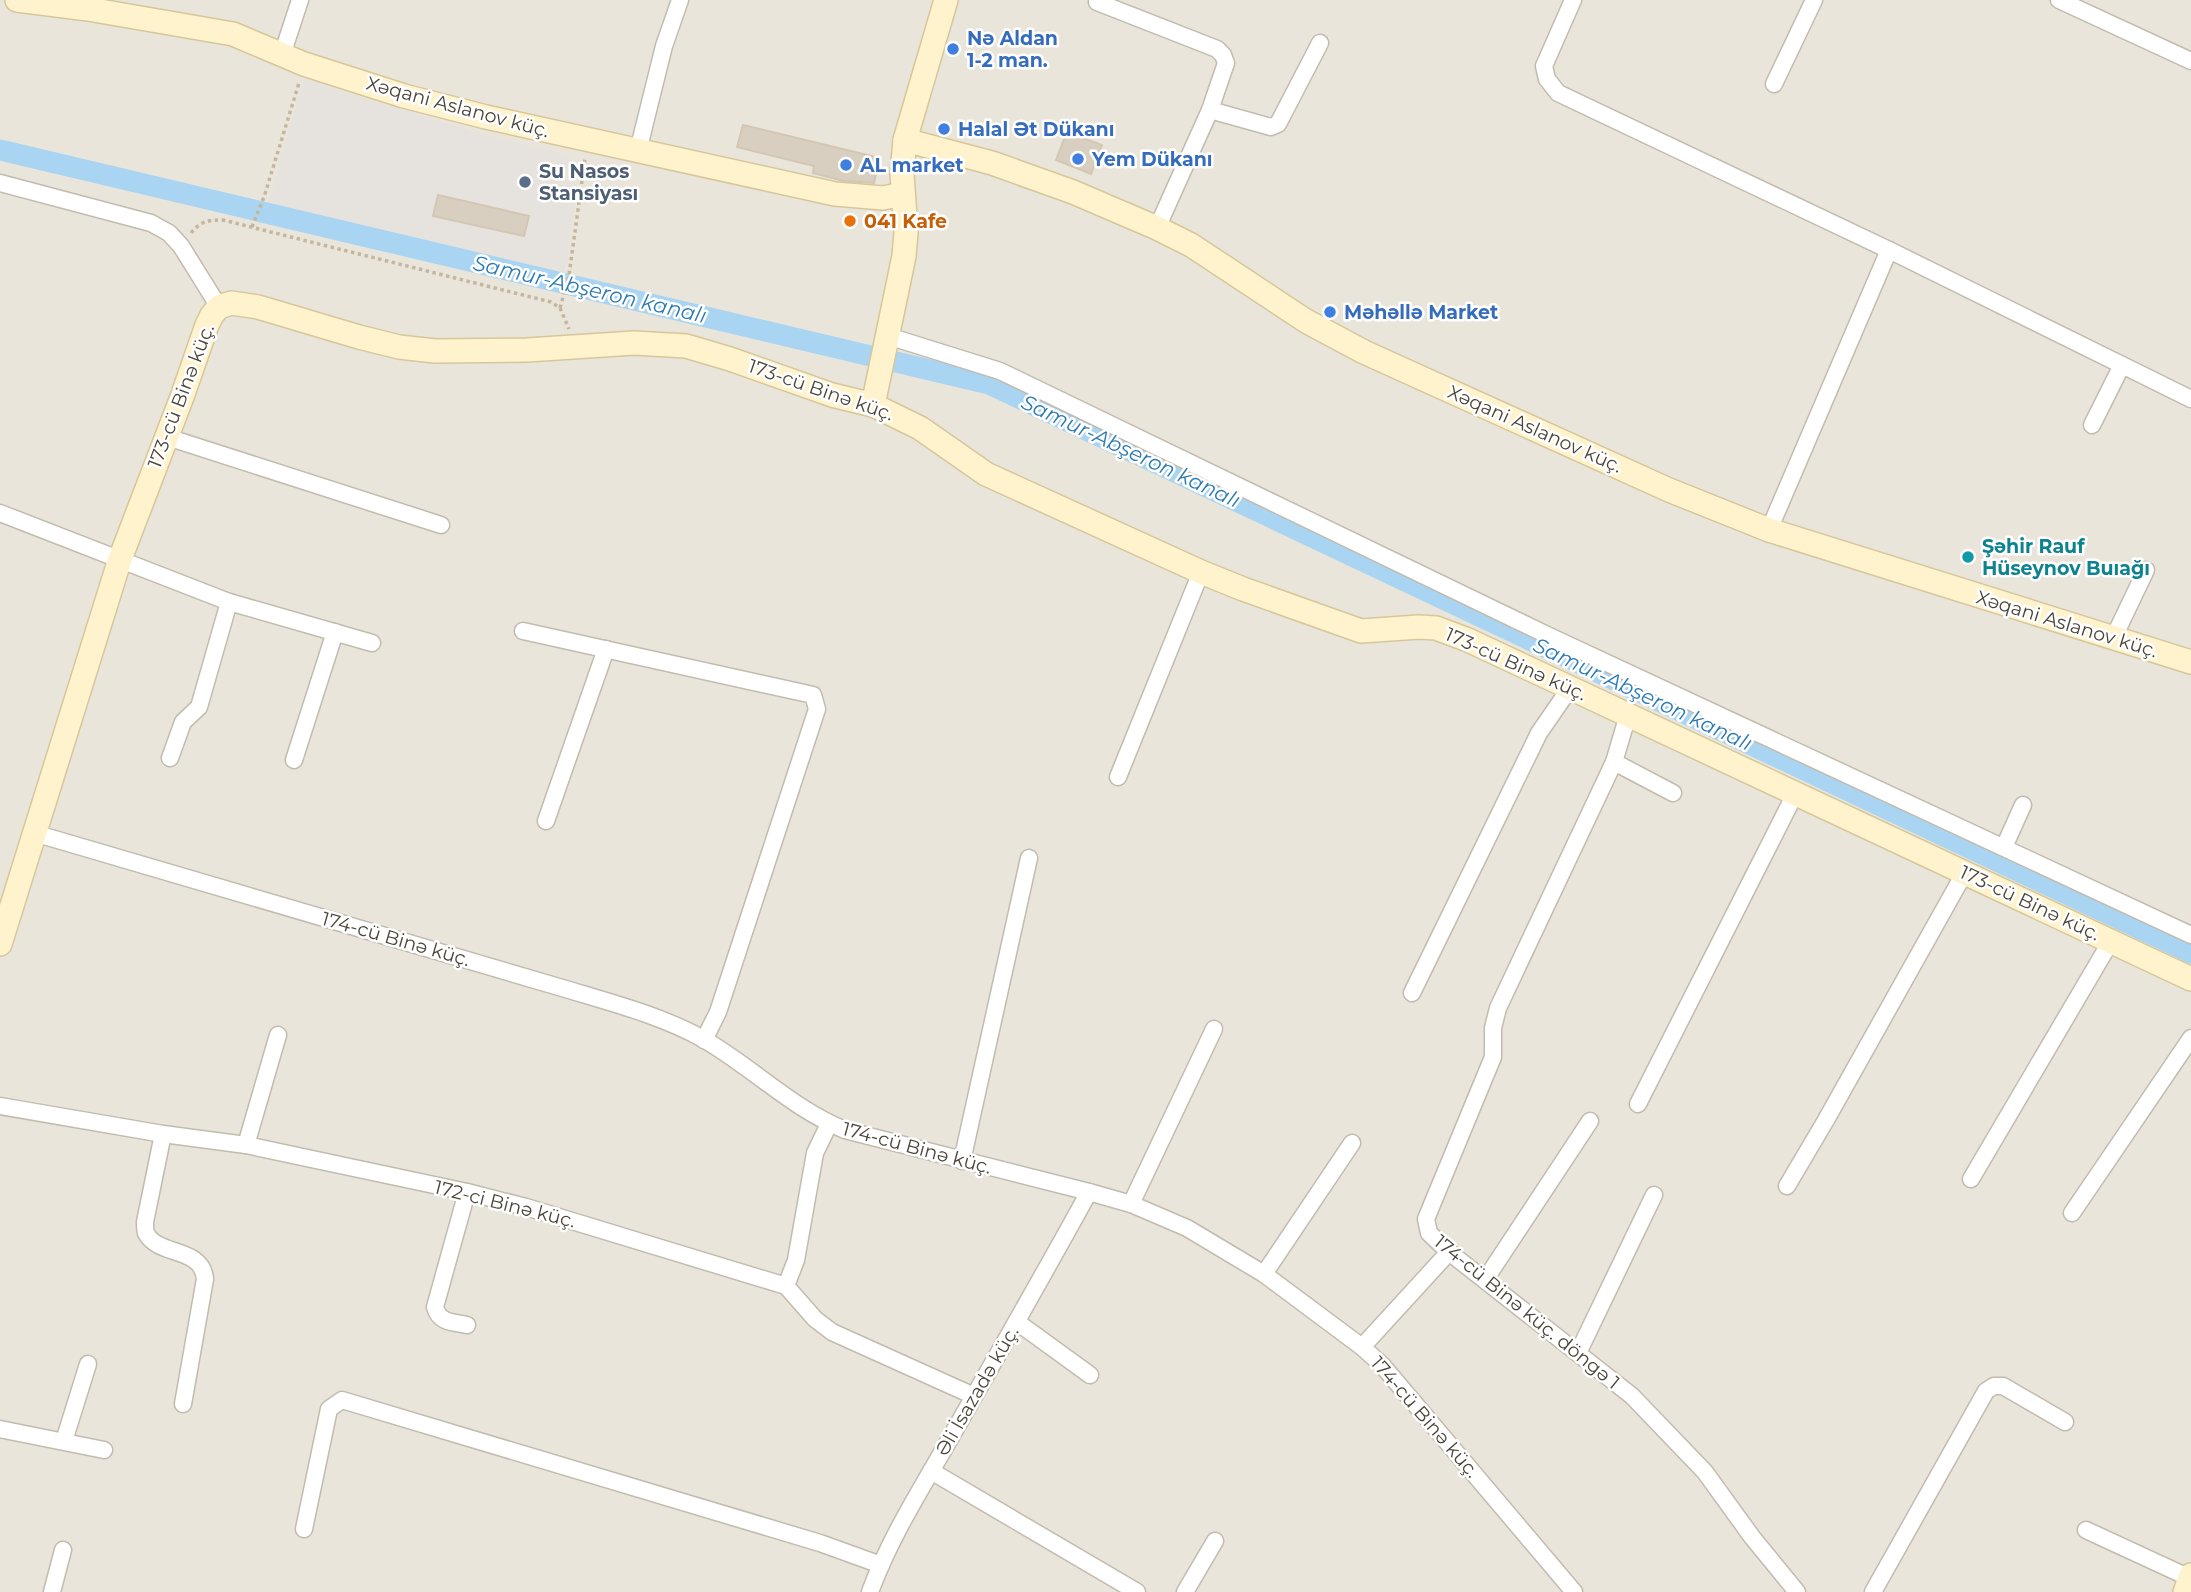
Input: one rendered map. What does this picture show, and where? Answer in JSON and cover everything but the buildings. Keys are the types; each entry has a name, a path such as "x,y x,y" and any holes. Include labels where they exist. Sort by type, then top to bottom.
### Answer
{"street":[{"name":"Xəqani Aslanov küç.","path":"17,0 89,4 233,34 304,64 404,96 638,151 835,194 883,198 903,194"},
{"path":"282,55 300,0"},
{"path":"638,151 664,46 680,0"},
{"path":"873,405 904,256 906,233 902,173 905,140 946,0"},
{"path":"1573,0 1544,66 1547,79 1558,93 1889,250 2191,399"},
{"path":"1774,84 1814,0"},
{"path":"2059,0 2191,61"},
{"path":"1097,2 1217,49 1226,63 1210,110 1157,228"},
{"path":"1210,110 1271,127 1278,124 1320,43"},
{"name":"Xəqani Aslanov küç.","path":"905,140 992,163 1038,179 1157,228 1191,245 1306,321 1364,352 1669,490 1769,530 2191,662"},
{"path":"0,183 151,223 169,233 181,246 219,307"},
{"path":"1769,530 1889,250"},
{"name":"173-cü Binə küç.","path":"0,944 120,559 207,325 219,307 231,303 258,307 399,347 472,352 634,343 685,346 832,395 873,405 920,428 986,474 1201,572 1361,631 1436,628 1468,640 2191,979"},
{"path":"888,336 1000,372 1546,635 2191,935"},
{"path":"2092,425 2122,365"},
{"path":"167,437 441,526"},
{"path":"0,513 229,602 372,643"},
{"path":"2113,639 2146,570"},
{"path":"1118,777 1201,572"},
{"path":"170,758 183,722 199,707 229,602"},
{"path":"523,631 813,695 817,709 718,1012 704,1040"},
{"path":"294,760 335,632"},
{"path":"546,821 606,649"},
{"path":"1412,993 1539,733 1570,688"},
{"name":"174-cü Binə küç. döngə 1","path":"1628,715 1614,762 1498,1008 1493,1028 1493,1057 1426,1219 1429,1233 1449,1252 1632,1396 1683,1447 1797,1592"},
{"path":"1614,762 1673,793"},
{"path":"1638,1104 1795,794"},
{"path":"2004,847 2023,805"},
{"name":"174-cü Binə küç.","path":"34,833 645,1014 704,1040 829,1124 1131,1204 1187,1228 1264,1274 1362,1347 1400,1386 1574,1592"},
{"path":"962,1161 1029,858"},
{"path":"1787,1186 1965,872"},
{"path":"1971,1179 2111,941"},
{"path":"1131,1204 1214,1029"},
{"path":"246,1145 278,1035"},
{"path":"2072,1213 2191,1038"},
{"name":"172-ci Binə küç.","path":"0,1106 163,1134 246,1145 467,1192 571,1220 786,1286"},
{"path":"1485,1280 1590,1121"},
{"path":"829,1124 815,1153 796,1260 786,1286 802,1306 832,1332 974,1396"},
{"path":"163,1134 145,1222 146,1233 154,1242 195,1260 204,1269 205,1279 183,1404"},
{"path":"1264,1274 1352,1143"},
{"path":"467,1192 435,1307 438,1316 444,1320 467,1325"},
{"name":"Əli İsazadə küç.","path":"876,1589 881,1565 931,1471 1088,1192"},
{"path":"1578,1353 1654,1195"},
{"path":"1362,1347 1449,1252"},
{"path":"1017,1322 1090,1375"},
{"path":"64,1441 88,1364"},
{"path":"1873,1592 1986,1391 1994,1386 2003,1386 2064,1422"},
{"path":"304,1529 330,1409 342,1401 820,1543 881,1565"},
{"path":"0,1429 104,1450"},
{"path":"931,1471 1137,1592"},
{"path":"2086,1530 2189,1582"},
{"path":"1185,1592 1215,1541"},
{"path":"52,1592 62,1550"}],"path":[{"path":"252,228 304,64"},
{"path":"560,308 569,275 588,140"},
{"path":"181,246 200,223 223,220 551,302 560,308 566,318 575,346"}],"shaded area":[{"path":"0,0 2191,0 2191,1592 0,1592"},
{"path":"304,79 473,132 569,155 564,181 578,185 564,274 268,204"}],"waterway":[{"name":"Samur-Abşeron kanalı","path":"0,150 989,384 2191,953"}],"place":[{"name":"Nə Aldan 1-2 man.","path":"953,49"},
{"name":"Halal Ət Dükanı","path":"944,129"},
{"name":"Yem Dükanı","path":"1078,159"},
{"name":"AL market","path":"846,165"},
{"name":"Su Nasos Stansiyası","path":"525,182"},
{"name":"041 Kafe","path":"850,221"},
{"name":"Məhəllə Market","path":"1330,312"},
{"name":"Şəhir Rauf Hüseynov Buıağı","path":"1968,557"}]}
